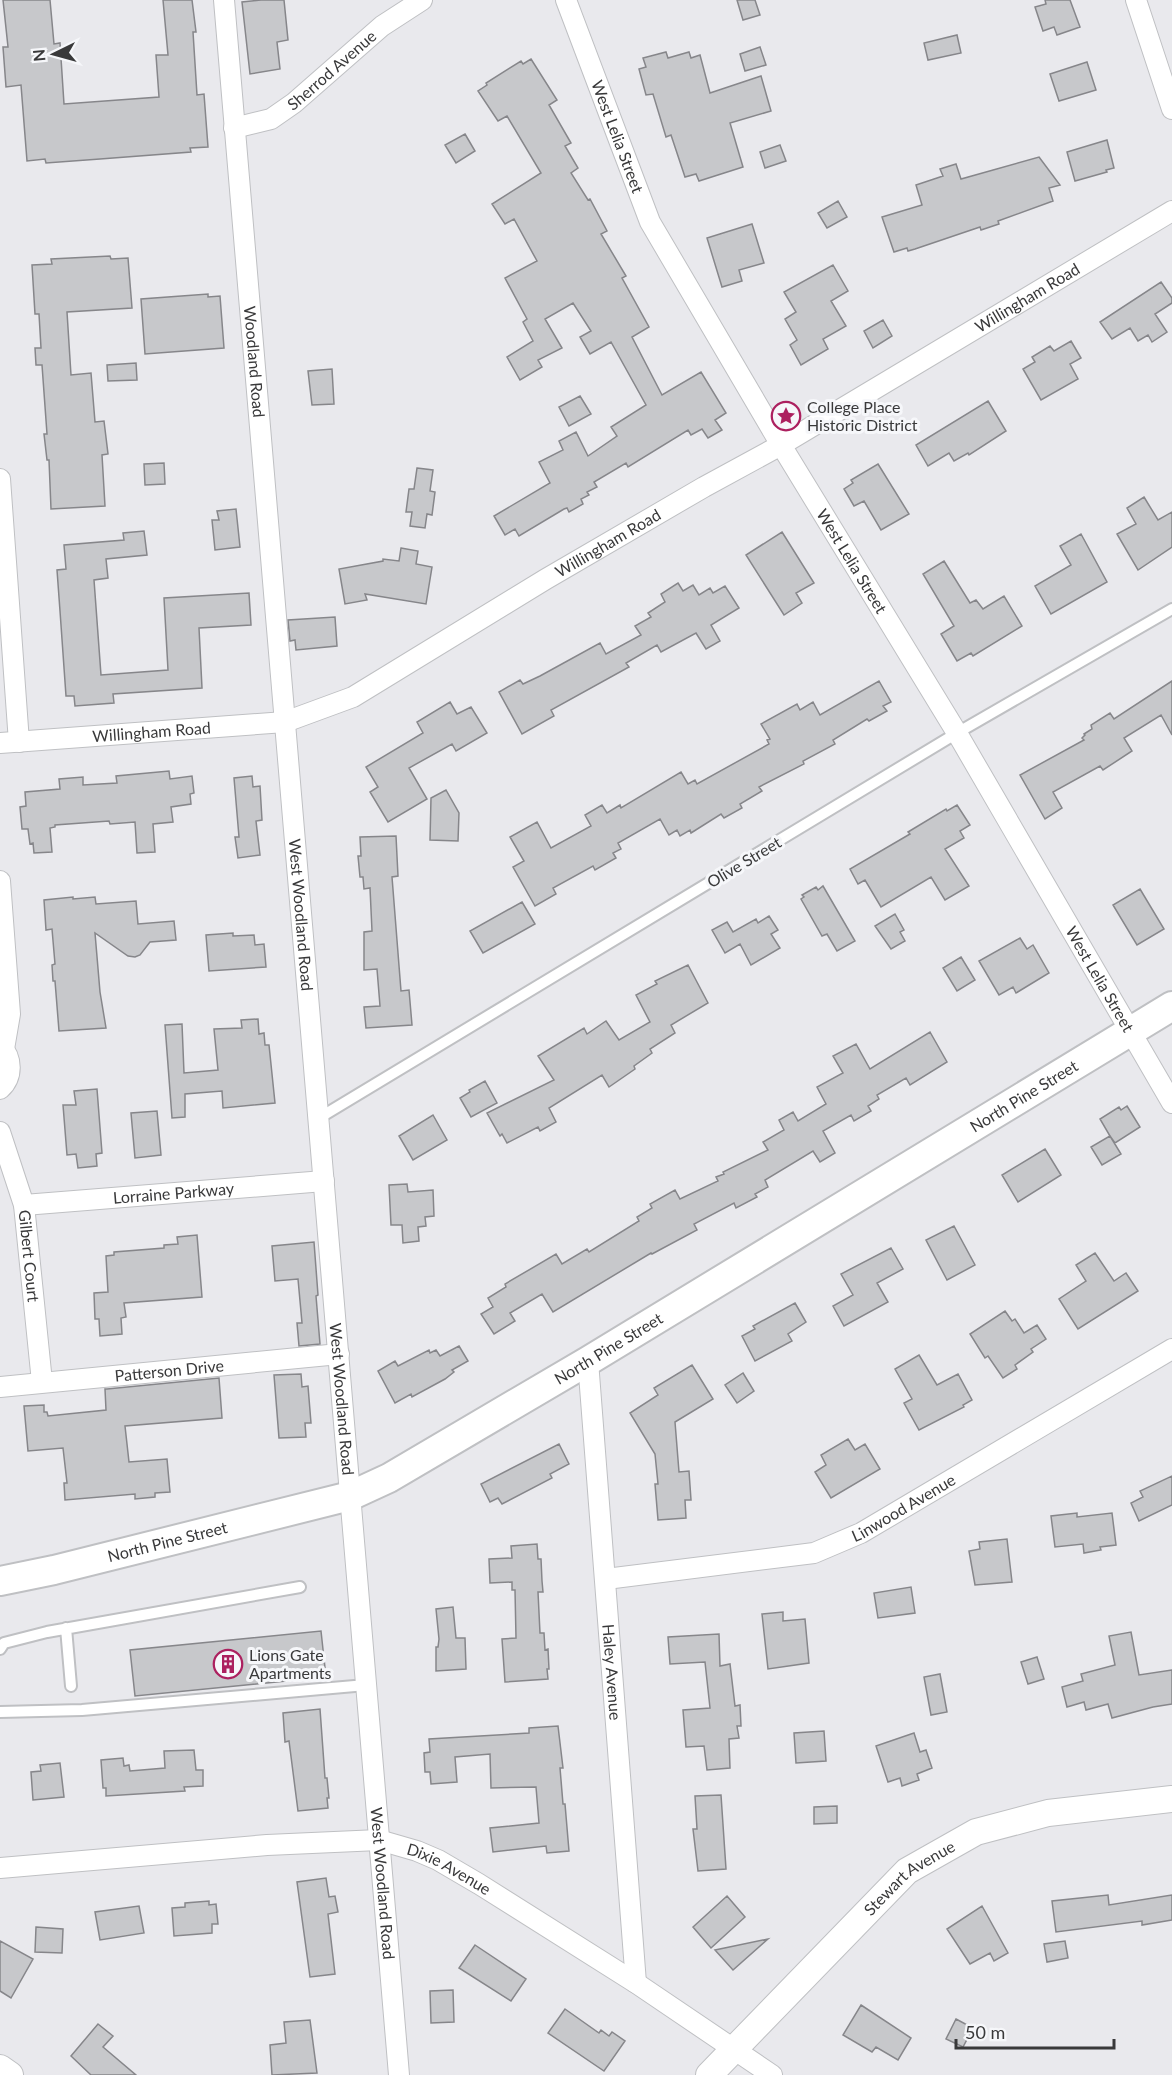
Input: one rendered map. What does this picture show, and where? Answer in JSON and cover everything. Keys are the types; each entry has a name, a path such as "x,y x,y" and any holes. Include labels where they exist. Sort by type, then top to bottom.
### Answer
{"main road":[{"name":"North Pine Street","path":"0,1581 54,1570 350,1496 389,1479 588,1361 1172,1006"}],"street":[{"name":"Woodland Road","path":"224,0 285,722"},
{"name":"Sherrod Avenue","path":"234,128 272,118 294,103 382,26 422,0"},
{"name":"West Lelia Street","path":"566,0 650,222 781,445 957,733 1172,1103"},
{"path":"1136,0 1172,110"},
{"name":"Willingham Road","path":"10,742 285,722 353,698 546,579 781,445 1172,211"},
{"path":"0,479 10,742"},
{"name":"West Woodland Road","path":"285,722 399,2075"},
{"path":"0,881 10,1014 2,1047 9,1058 9,1077 0,1089"},
{"name":"Gilbert Court","path":"0,1132 24,1205 42,1382"},
{"name":"Lorraine Parkway","path":"24,1205 324,1181"},
{"name":"Linwood Avenue","path":"606,1579 814,1553 861,1533 1172,1349"},
{"name":"Patterson Drive","path":"0,1387 339,1354"},
{"name":"Haley Avenue","path":"588,1361 636,1983"},
{"name":"Stewart Avenue","path":"709,2075 906,1871 976,1832 1048,1813 1172,1799"},
{"name":"Dixie Avenue","path":"0,1868 267,1845 379,1840 438,1860 636,1983 772,2075"},
{"path":"0,2068 10,2075"}],"lane":[{"name":"Olive Street","path":"319,1118 957,733 1172,609"},
{"path":"0,1649 4,1643 66,1628 300,1587"},
{"path":"66,1628 71,1686"},
{"path":"0,1712 82,1710 366,1686"}],"building":[{"path":"3,0 50,0 54,44 60,43 64,104 159,97 156,55 168,55 163,0 192,0 196,32 193,32 197,95 204,94 208,147 190,148 191,152 46,163 45,159 27,161 21,85 6,87 3,47 8,47"},
{"path":"284,0 288,40 277,42 280,69 250,74 242,2"},
{"path":"737,0 755,0 760,15 743,20"},
{"path":"1045,0 1070,0 1080,27 1057,35 1054,27 1043,31 1035,7 1046,4"},
{"path":"957,35 961,53 928,60 924,43"},
{"path":"760,47 766,65 745,71 740,54"},
{"path":"666,52 668,58 689,52 691,58 700,55 710,93 761,76 771,111 730,123 743,167 699,181 696,174 685,177 671,135 666,137 653,94 646,95 639,69 646,67 643,58"},
{"path":"531,59 557,100 549,105 571,143 565,146 578,168 571,173 588,200 590,199 607,231 601,234 626,276 622,278 649,327 632,337 662,395 701,372 726,413 715,420 722,430 708,438 702,429 691,435 688,430 628,467 626,463 594,482 597,487 587,492 589,495 581,499 583,504 569,512 567,508 564,509 519,536 515,529 505,535 494,516 550,483 539,462 563,450 559,441 576,432 588,456 617,436 611,427 646,405 611,342 590,354 580,337 591,331 573,303 545,319 562,348 538,360 542,367 520,380 507,357 533,341 523,322 527,319 505,278 537,261 514,219 505,224 492,204 541,173 507,116 498,121 478,91 487,85 486,83 521,61 523,64"},
{"path":"1087,62 1096,90 1059,101 1050,74"},
{"path":"465,134 475,151 456,163 445,145"},
{"path":"1107,140 1114,168 1075,181 1067,152"},
{"path":"780,145 786,161 765,168 760,152"},
{"path":"1039,157 1060,185 1049,188 1053,201 998,221 999,224 981,230 980,227 915,249 908,251 907,248 894,252 882,217 922,205 916,185 943,176 940,169 956,164 961,179"},
{"path":"838,201 847,217 827,228 818,213"},
{"path":"752,224 764,263 739,270 742,281 722,287 707,238"},
{"path":"110,256 111,259 128,258 132,308 67,312 71,375 91,373 95,422 104,421 108,454 102,455 105,506 51,509 49,460 47,460 44,434 47,434 42,365 36,365 35,348 41,348 39,314 35,314 32,265 52,264 51,259"},
{"path":"833,265 848,291 831,301 846,326 823,339 828,349 801,365 790,345 797,340 785,319 796,312 784,292"},
{"path":"1161,282 1172,298 1172,303 1155,314 1167,332 1152,342 1148,335 1138,341 1130,328 1112,339 1100,322"},
{"path":"208,294 208,297 220,296 224,348 145,354 141,299"},
{"path":"883,320 892,336 873,348 864,331"},
{"path":"1071,341 1081,358 1070,364 1078,379 1041,400 1023,369 1035,362 1032,357 1050,346 1054,351"},
{"path":"136,363 137,380 108,381 107,365"},
{"path":"332,369 334,404 312,405 308,371"},
{"path":"580,396 591,414 569,426 559,407"},
{"path":"988,401 1006,431 969,455 968,453 954,461 949,453 928,466 916,445"},
{"path":"164,463 165,484 145,485 144,464"},
{"path":"878,464 909,514 881,530 864,501 854,506 844,489 853,483 851,480"},
{"path":"417,468 433,470 430,491 435,492 432,515 427,514 425,528 410,526 412,512 406,512 409,489 414,489"},
{"path":"1144,497 1158,520 1172,512 1172,547 1138,570 1117,534 1136,524 1127,508"},
{"path":"236,509 240,547 215,550 212,520 219,520 217,511"},
{"path":"144,531 147,555 106,559 108,578 94,580 101,675 168,670 164,598 249,593 251,625 199,628 202,688 113,694 114,703 75,706 74,696 66,696 57,570 66,569 64,545 124,540 123,533"},
{"path":"782,532 814,583 796,593 802,603 784,615 746,555"},
{"path":"1081,534 1107,582 1051,614 1035,586 1071,565 1060,546"},
{"path":"401,548 418,551 416,564 432,567 426,604 365,594 367,600 345,604 339,569 383,561 383,559 399,561"},
{"path":"944,561 970,603 976,600 983,609 1004,596 1022,626 973,656 971,653 957,661 941,634 954,626 923,574"},
{"path":"678,583 683,591 693,585 699,595 710,588 713,593 725,586 739,608 711,625 720,641 706,649 696,633 661,652 657,645 626,663 629,667 551,710 554,716 522,734 499,692 520,680 523,684 540,676 600,643 606,654 641,635 635,626 651,617 648,613 665,602 661,594"},
{"path":"335,617 337,646 296,650 295,640 290,641 288,620"},
{"path":"879,681 891,702 883,706 887,711 869,721 867,719 833,740 835,744 803,761 804,764 759,787 762,791 740,804 742,808 724,818 721,814 691,833 690,830 680,836 677,830 669,835 660,819 618,843 621,849 613,853 616,858 595,870 593,866 553,888 556,894 535,906 513,867 524,861 510,837 537,822 551,848 591,826 585,815 602,805 607,813 620,805 621,808 681,772 688,784 695,780 697,784 769,744 767,740 770,739 761,724 797,704 800,710 813,702 820,715"},
{"path":"1172,681 1172,735 1161,715 1124,738 1132,751 1103,770 1100,766 1053,792 1062,808 1045,819 1020,775 1084,740 1082,738 1092,729 1091,725 1110,713 1114,719"},
{"path":"450,702 457,714 471,707 487,733 456,751 452,744 409,768 427,799 388,822 370,792 378,787 366,767 423,733 417,722"},
{"path":"169,771 170,779 192,776 194,793 190,794 191,804 171,807 173,822 153,824 155,852 137,853 135,822 110,824 109,821 55,825 50,828 52,852 34,853 28,829 22,829 20,807 26,806 25,792 60,789 59,779 83,777 83,785 117,783 116,776"},
{"path":"252,776 253,787 260,786 262,820 256,821 260,855 238,858 235,837 239,837 234,778"},
{"path":"446,790 459,813 458,841 430,840 431,798"},
{"path":"957,805 970,825 960,831 964,838 945,849 969,886 945,900 931,877 881,907 865,880 858,884 850,869 910,834 908,832 946,809 947,811"},
{"path":"396,836 398,876 392,877 401,991 409,990 412,1025 366,1028 364,1007 380,1006 377,969 364,970 364,932 372,931 370,888 364,889 363,877 360,877 358,856 361,856 360,837"},
{"path":"823,886 855,941 837,951 827,934 822,936 801,899 804,897 802,895 816,887 818,890"},
{"path":"1140,889 1164,929 1137,945 1113,905"},
{"path":"73,897 73,899 95,897 96,904 136,901 138,924 174,921 176,940 150,942 140,955 135,957 128,956 95,933 100,992 106,1028 59,1031 55,981 53,981 52,965 55,964 52,929 46,930 44,900"},
{"path":"522,902 535,924 483,953 470,931"},
{"path":"895,914 904,930 900,932 905,941 891,949 875,926"},
{"path":"769,916 778,930 771,934 780,948 751,965 740,944 725,953 712,930 727,922 733,932 756,919 758,923"},
{"path":"233,933 233,936 254,935 255,945 264,944 266,967 209,971 206,935"},
{"path":"1020,938 1027,949 1033,945 1049,973 1016,993 1013,987 999,995 979,961"},
{"path":"961,957 975,980 957,991 943,968"},
{"path":"688,965 708,1003 671,1025 675,1033 650,1049 652,1053 634,1066 635,1069 609,1087 602,1075 549,1108 556,1122 540,1131 538,1127 507,1143 502,1134 500,1136 487,1113 554,1080 538,1056 584,1028 587,1034 606,1021 619,1040 650,1022 636,995 657,984 655,981"},
{"path":"258,1019 259,1034 264,1033 265,1045 269,1045 275,1103 223,1108 222,1091 185,1094 185,1117 172,1118 165,1025 182,1024 184,1073 218,1070 214,1029 242,1028 241,1020"},
{"path":"930,1032 947,1062 910,1085 906,1078 877,1095 879,1099 868,1106 871,1111 854,1121 851,1115 823,1131 835,1153 820,1162 813,1151 765,1180 768,1187 755,1194 757,1197 736,1208 734,1203 694,1224 697,1230 651,1253 553,1312 542,1294 510,1313 515,1321 494,1334 481,1314 493,1307 488,1298 506,1287 505,1284 556,1254 562,1264 587,1249 589,1252 639,1221 637,1217 652,1208 650,1204 675,1190 680,1199 718,1181 716,1177 724,1174 723,1172 768,1150 763,1142 784,1130 779,1120 793,1112 798,1121 826,1104 817,1087 843,1073 833,1056 856,1044 870,1069"},
{"path":"485,1081 497,1103 471,1117 460,1098"},
{"path":"97,1089 102,1153 96,1154 97,1166 78,1168 76,1154 67,1155 63,1105 76,1105 74,1091"},
{"path":"1127,1106 1140,1127 1115,1143 1100,1119 1119,1107 1121,1110"},
{"path":"157,1111 161,1155 135,1158 131,1113"},
{"path":"433,1115 447,1140 413,1160 399,1136"},
{"path":"1110,1136 1121,1154 1102,1165 1091,1147"},
{"path":"1045,1149 1061,1175 1018,1202 1002,1175"},
{"path":"407,1184 408,1192 433,1190 434,1216 425,1217 426,1226 418,1227 419,1241 403,1243 402,1225 391,1225 389,1185"},
{"path":"954,1226 975,1265 947,1280 926,1240"},
{"path":"197,1235 202,1297 124,1303 126,1317 121,1318 122,1334 100,1336 99,1319 95,1319 94,1293 108,1292 106,1256 114,1255 114,1252 164,1248 164,1245 178,1244 177,1237"},
{"path":"314,1242 320,1344 299,1346 297,1323 302,1323 298,1279 275,1281 272,1246"},
{"path":"891,1248 903,1269 877,1283 888,1302 844,1326 833,1306 853,1295 841,1274"},
{"path":"1095,1253 1114,1281 1126,1273 1138,1291 1078,1329 1059,1299 1086,1281 1076,1265"},
{"path":"795,1303 806,1322 788,1334 792,1341 755,1361 742,1336 755,1329 753,1326"},
{"path":"1005,1311 1012,1321 1015,1319 1024,1333 1037,1325 1046,1339 1031,1349 1033,1352 1015,1365 1017,1369 1003,1378 988,1356 985,1358 970,1334"},
{"path":"459,1346 468,1361 452,1370 454,1372 445,1379 412,1397 411,1394 395,1403 378,1371 395,1361 398,1366 429,1350 430,1353 436,1350 440,1356"},
{"path":"919,1355 937,1385 958,1374 972,1400 963,1405 964,1407 919,1430 904,1403 912,1399 895,1369"},
{"path":"692,1365 713,1399 675,1422 679,1472 689,1471 691,1500 685,1500 686,1518 658,1520 655,1454 630,1413 658,1395 654,1388"},
{"path":"743,1373 754,1391 737,1403 725,1385"},
{"path":"301,1374 302,1387 308,1386 311,1423 305,1423 306,1437 279,1438 274,1375"},
{"path":"219,1378 222,1418 125,1426 129,1462 167,1459 170,1492 155,1493 155,1497 135,1499 135,1494 65,1500 64,1483 67,1483 63,1448 28,1451 24,1406 44,1405 44,1412 47,1412 48,1416 106,1410 105,1389"},
{"path":"848,1439 855,1450 865,1444 880,1469 831,1498 815,1472 826,1465 821,1455"},
{"path":"559,1444 569,1464 550,1474 552,1478 502,1504 498,1498 490,1502 481,1484"},
{"path":"1172,1476 1172,1505 1139,1521 1131,1503 1143,1497 1140,1491"},
{"path":"1077,1513 1077,1517 1112,1513 1116,1545 1100,1547 1101,1550 1084,1553 1083,1544 1055,1547 1051,1516"},
{"path":"1007,1539 1012,1582 975,1585 969,1551 980,1549 979,1542"},
{"path":"537,1544 538,1559 541,1559 543,1592 538,1592 540,1633 544,1633 545,1650 548,1649 548,1679 505,1682 502,1639 516,1638 515,1590 512,1590 512,1582 490,1583 489,1559 512,1558 511,1546"},
{"path":"911,1587 915,1613 878,1618 874,1593"},
{"path":"453,1607 456,1638 465,1638 466,1669 436,1671 436,1647 438,1647 439,1639 436,1609"},
{"path":"783,1612 783,1621 805,1619 809,1663 768,1669 762,1614"},
{"name":"Lions Gate Apartments","path":"321,1631 326,1677 135,1696 130,1650"},
{"path":"1131,1632 1139,1675 1172,1670 1172,1704 1112,1718 1108,1704 1086,1710 1084,1702 1067,1707 1062,1687 1083,1681 1081,1674 1115,1665 1109,1636"},
{"path":"719,1634 720,1666 730,1664 735,1706 740,1705 741,1726 737,1726 739,1738 729,1739 730,1768 707,1770 704,1746 686,1747 683,1710 710,1708 705,1662 670,1664 668,1637"},
{"path":"1037,1657 1044,1679 1028,1684 1021,1662"},
{"path":"940,1674 947,1712 931,1715 924,1677"},
{"path":"320,1709 325,1778 327,1778 329,1798 327,1798 328,1808 298,1811 289,1741 285,1742 283,1713"},
{"path":"558,1726 563,1768 560,1768 563,1804 565,1804 569,1851 547,1853 546,1846 493,1852 490,1828 539,1823 536,1787 491,1788 490,1754 455,1757 457,1782 431,1784 430,1772 425,1772 424,1753 430,1752 429,1739 529,1733 529,1728"},
{"path":"824,1731 826,1761 796,1763 794,1733"},
{"path":"914,1733 920,1752 926,1750 932,1768 917,1774 919,1780 902,1786 900,1778 888,1782 876,1746"},
{"path":"194,1750 196,1770 203,1770 203,1786 184,1787 185,1791 106,1796 106,1788 103,1788 101,1760 123,1758 124,1766 129,1765 130,1771 165,1768 164,1751"},
{"path":"60,1763 64,1797 33,1800 31,1772 41,1771 40,1765"},
{"path":"721,1795 726,1869 698,1871 693,1829 697,1829 695,1796"},
{"path":"837,1806 837,1823 814,1824 814,1807"},
{"path":"326,1878 329,1897 335,1896 338,1912 328,1914 335,1974 310,1977 297,1882"},
{"path":"1108,1895 1109,1905 1172,1895 1172,1920 1142,1925 1142,1921 1056,1932 1052,1901"},
{"path":"727,1896 745,1917 711,1948 693,1927"},
{"path":"209,1901 209,1905 216,1904 218,1924 212,1924 212,1933 174,1936 172,1908 185,1907 185,1903"},
{"path":"139,1906 144,1933 100,1940 95,1912"},
{"path":"982,1906 1008,1953 994,1961 990,1953 970,1964 947,1929"},
{"path":"36,1927 63,1929 62,1953 35,1952"},
{"path":"768,1939 733,1970 715,1950"},
{"path":"0,1941 33,1959 11,1998 0,1991"},
{"path":"1065,1941 1068,1958 1047,1962 1044,1944"},
{"path":"475,1945 526,1979 511,2001 459,1968"},
{"path":"453,1990 454,2022 431,2023 430,1991"},
{"path":"861,2005 911,2038 898,2060 876,2047 872,2052 843,2035"},
{"path":"565,2009 599,2033 601,2030 609,2036 612,2032 625,2041 604,2071 548,2033"},
{"path":"956,2019 973,2028 963,2047 946,2039"},
{"path":"310,2020 317,2073 272,2075 270,2045 286,2043 284,2022"},
{"path":"98,2024 113,2036 103,2047 136,2075 91,2075 71,2056"}],"place":[{"name":"College Place Historic District","path":"786,416"},
{"name":"Lions Gate Apartments","path":"228,1664"}]}
